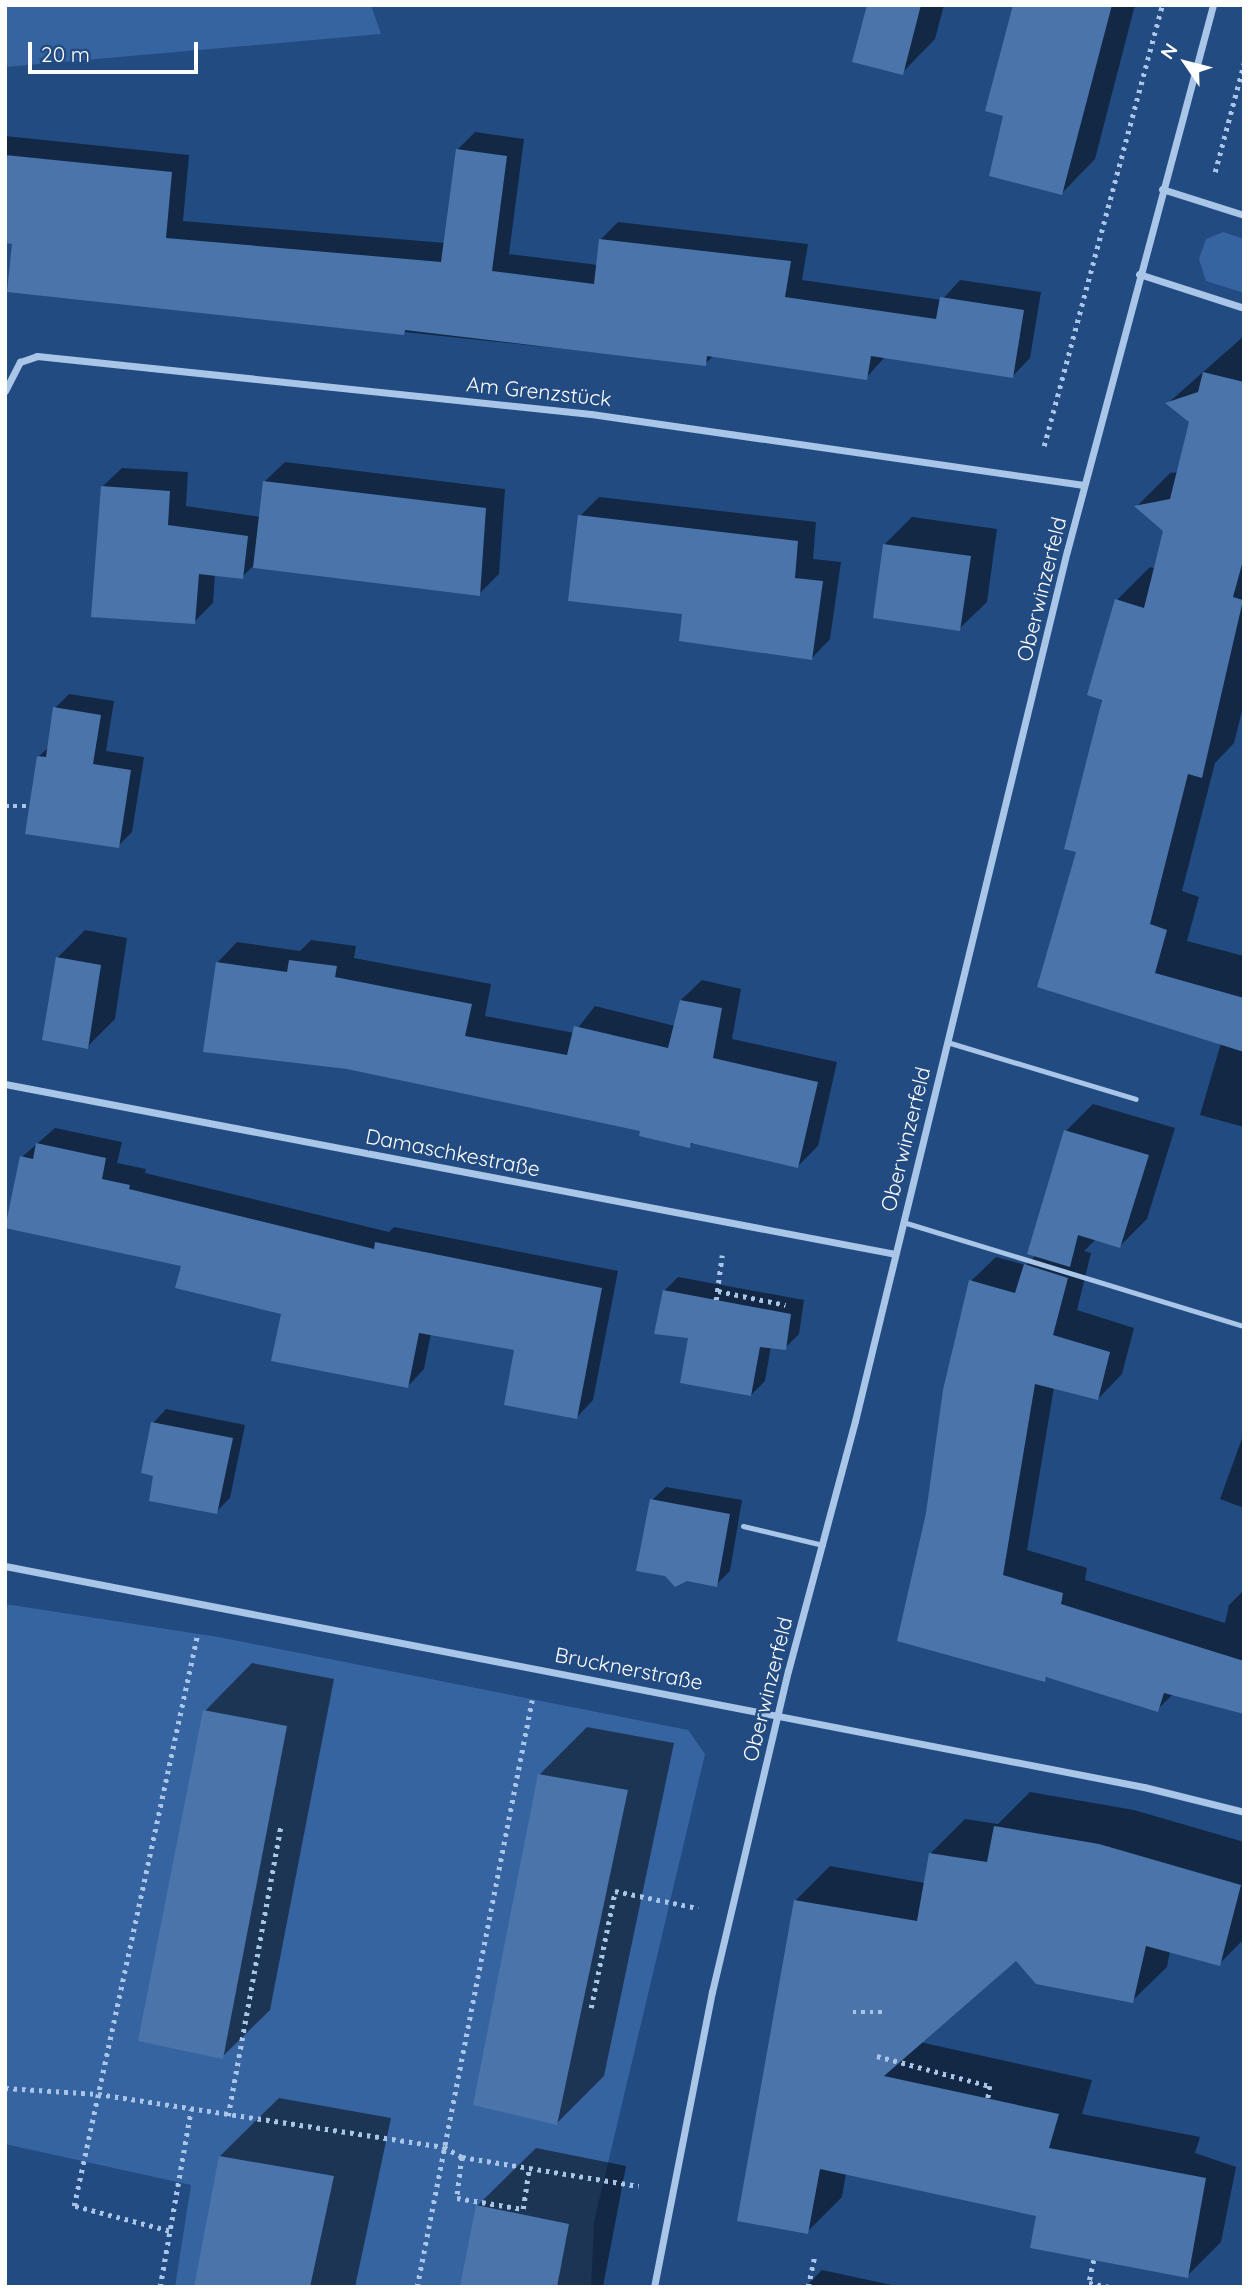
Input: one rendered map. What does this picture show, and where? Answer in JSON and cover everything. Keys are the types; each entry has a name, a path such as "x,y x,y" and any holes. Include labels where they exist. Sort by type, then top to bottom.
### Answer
{"street":[{"name":"Oberwinzerfeld","path":"654,2287 730,1915 1084,485 1213,5"},
{"path":"1162,189 1244,215"},
{"path":"1139,274 1244,308"},
{"name":"Am Grenzstück","path":"5,391 20,362 37,356 591,414 1084,485"},
{"name":"Damaschkestraße","path":"5,1084 895,1254"},
{"name":"Brucknerstraße","path":"5,1566 1144,1787 1244,1812"}],"lane":[{"path":"947,1042 1136,1099"},
{"path":"902,1222 1244,1326"},
{"path":"743,1526 822,1545"}],"path":[{"path":"1035,477 1162,5"},
{"path":"1207,204 1244,63"},
{"path":"5,806 29,806"},
{"path":"716,1300 722,1259"},
{"path":"718,1291 786,1305"},
{"path":"169,2231 74,2206 203,1604"},
{"path":"417,2287 526,1733"},
{"path":"228,2116 281,1825"},
{"path":"591,2008 615,1891 730,1915"},
{"path":"853,2012 885,2012"},
{"path":"877,2056 990,2086 988,2098"},
{"path":"5,2088 98,2094 443,2147 462,2157 674,2191"},
{"path":"160,2287 191,2110"},
{"path":"462,2157 457,2198 523,2209 529,2169"},
{"path":"808,2287 815,2255"},
{"path":"1094,2260 1089,2283 1110,2287"}],"shaded area":[{"path":"5,5 371,5 381,34 5,67"},
{"path":"1223,232 1244,239 1244,293 1206,281 1199,259 1206,239"},
{"path":"5,1604 218,1637 688,1730 705,1754 594,2222 591,2287 175,2287 191,2185 5,2144"}],"building":[{"path":"867,5 921,5 903,75 852,62"},
{"path":"1013,5 1112,5 1062,195 989,176 1003,116 985,111"},
{"path":"456,149 507,156 492,271 594,284 599,239 791,261 785,297 936,319 940,297 1024,310 1013,378 871,356 867,380 707,356 706,366 405,330 404,335 7,292 12,244 5,243 5,155 172,172 166,238 441,262"},
{"path":"1203,372 1244,382 1244,557 1233,597 1243,600 1202,778 1188,774 1150,924 1167,930 1155,973 1244,998 1244,1052 1037,987 1076,852 1064,849 1102,700 1087,695 1115,599 1144,608 1163,531 1134,506 1170,499 1189,422 1165,403 1198,392"},
{"path":"263,481 486,508 480,596 253,568"},
{"path":"101,486 170,491 168,525 248,536 243,579 199,574 195,624 91,617"},
{"path":"578,515 798,541 795,578 823,581 812,660 679,641 682,614 568,601"},
{"path":"883,544 971,556 960,631 873,618"},
{"path":"53,707 101,715 93,764 131,770 119,848 25,834 37,756 46,757"},
{"path":"56,957 101,965 88,1049 42,1040"},
{"path":"289,960 337,966 335,977 472,1004 465,1036 567,1055 574,1026 668,1048 680,1000 722,1008 713,1058 818,1082 798,1168 691,1143 690,1148 639,1136 640,1131 347,1069 203,1052 216,962 287,972"},
{"path":"1064,1130 1149,1155 1120,1248 1078,1235 1070,1267 1027,1254"},
{"path":"36,1143 106,1158 102,1179 130,1185 129,1189 374,1249 375,1242 602,1288 577,1419 504,1405 514,1350 419,1333 408,1388 271,1361 281,1314 175,1288 181,1266 5,1228 20,1156 33,1159"},
{"path":"1024,1264 1068,1278 1053,1335 1110,1352 1098,1400 1035,1384 1003,1575 1063,1593 1061,1604 1244,1661 1244,1714 1164,1693 1158,1712 1046,1677 1045,1682 897,1641 926,1513 943,1390 969,1280 1015,1293"},
{"path":"663,1290 791,1314 786,1350 760,1347 751,1396 680,1383 688,1338 654,1334"},
{"path":"151,1422 233,1438 217,1514 149,1501 153,1476 141,1473"},
{"path":"650,1499 730,1514 717,1587 687,1581 675,1587 665,1576 636,1571"},
{"path":"203,1710 287,1726 223,2059 138,2041"},
{"path":"538,1774 628,1790 557,2125 473,2105"},
{"path":"994,1826 1099,1844 1241,1885 1220,1966 1146,1946 1133,2003 1036,1984 1016,1961 884,2076 1059,2114 1049,2148 1206,2178 1188,2278 1030,2248 1036,2216 820,2169 808,2234 737,2221 794,1900 917,1921 929,1853 987,1862"},
{"path":"219,2156 334,2176 310,2287 194,2287"},
{"path":"476,2205 569,2224 557,2287 460,2287"}]}
